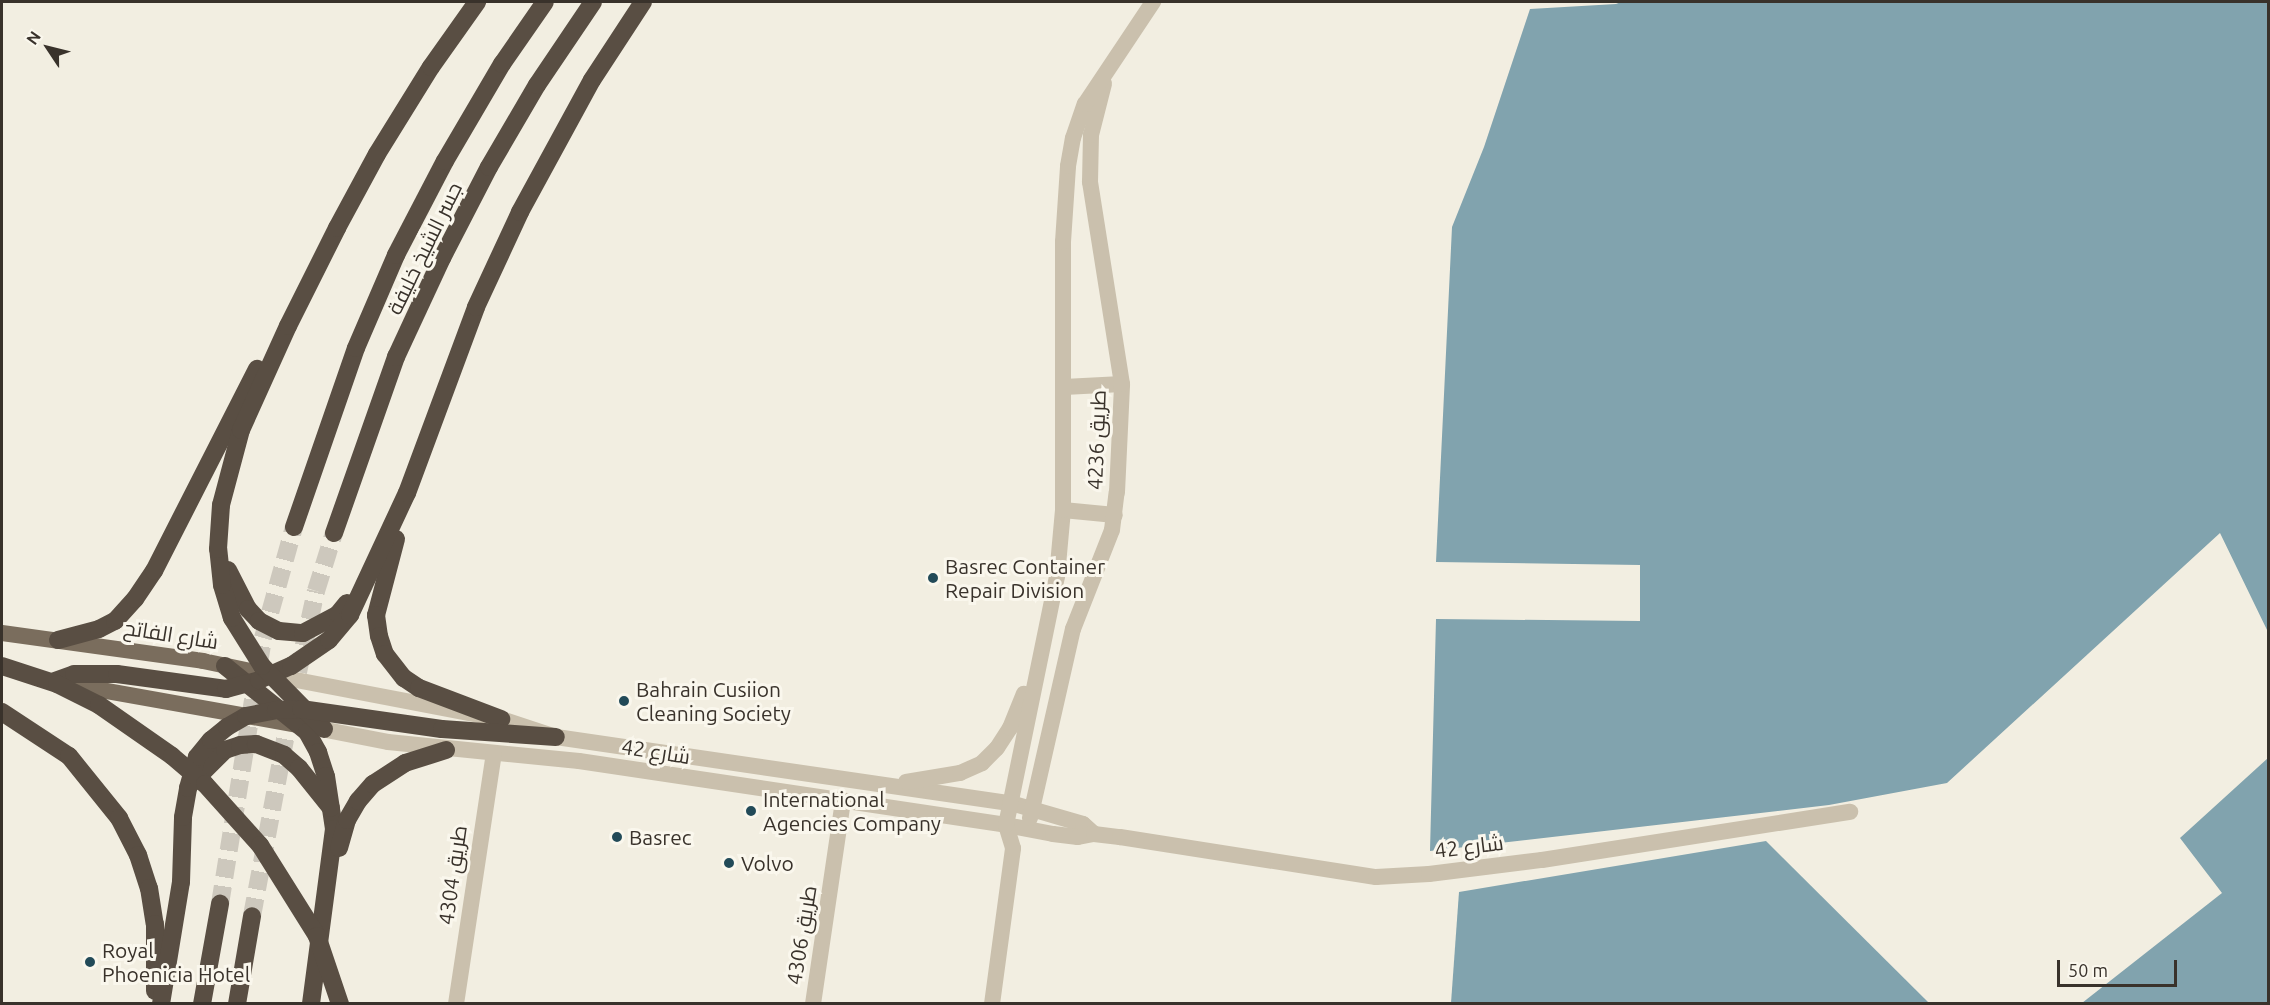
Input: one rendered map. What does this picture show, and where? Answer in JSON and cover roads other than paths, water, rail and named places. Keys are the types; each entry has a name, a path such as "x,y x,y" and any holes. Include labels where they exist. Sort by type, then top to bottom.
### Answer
{"highway":[{"path":"311,1004 334,829 332,809 326,776 318,752 300,717 252,653 232,618 222,585 218,549 221,505 241,430 288,326 377,154 431,67 477,2"},
{"name":"جسر الشيخ خليفة","path":"294,527 356,348 396,255 456,142 502,64 545,2"},
{"name":"جسر الشيخ خليفة","path":"334,533 396,357 442,258 519,116 593,2"},
{"path":"55,681 74,674 117,674 218,689 245,684 291,666 329,640 350,615 407,493 476,307 520,212 586,89 643,2"},
{"path":"58,640 99,629 115,621 135,599 163,554 254,374 288,326"},
{"path":"407,493 376,615 385,654 404,678 419,688 501,719"},
{"path":"218,549 248,609 269,627 291,633 303,633 338,614 369,577"},
{"path":"2,666 57,684 99,705 172,756 205,784 260,845 317,936 340,1004"},
{"path":"225,666 276,710 300,717 324,729"},
{"path":"161,1004 181,882 183,817 197,757 211,740 246,716 276,710"},
{"path":"2,712 69,756 119,818 138,855 149,888 155,924 155,1004"},
{"path":"300,717 556,737"},
{"path":"188,788 225,750 240,745 256,744 284,755 299,768 332,809"},
{"path":"326,893 347,820 358,801 388,772 424,755 446,750"},
{"path":"202,1004 220,904"},
{"path":"237,1004 252,915"}],"main road":[{"name":"شارع الفاتح","path":"2,633 225,666 270,675"},
{"path":"2,675 55,681 246,716 300,717"}],"street":[{"name":"طريق 4236","path":"1011,803 1038,660 1057,576 1063,510 1063,242 1068,166 1078,122 1085,104 1153,2"},
{"name":"طريق 4236","path":"1032,808 1073,629 1088,585 1106,547 1114,515 1122,384 1090,182 1091,135 1110,66"},
{"path":"1064,387 1122,384"},
{"path":"1063,510 1114,515"},
{"path":"886,784 939,778 960,773 982,763 997,748 1010,728 1038,660"},
{"name":"شارع الفاتح","path":"270,675 332,688"},
{"name":"شارع 42","path":"332,688 501,719 556,737 1011,803 1083,825 1094,834"},
{"name":"شارع 42","path":"324,729 365,738 446,750 579,761 671,777 1078,837 1094,834 1345,873 1393,877 1542,860 1850,812"},
{"name":"طريق 4304","path":"456,1004 494,753"},
{"path":"671,777 675,755"},
{"name":"طريق 4306","path":"813,1004 843,802"},
{"path":"993,1004 1013,848 1006,825 1011,803"},
{"path":"1013,848 1028,829 1032,808"}],"water":[{"path":"1621,2 2268,2 2268,632 2220,533 1947,783 1829,805 1430,851 1436,619 1640,621 1640,565 1436,562 1452,227 1484,147 1530,9"},
{"path":"2268,758 2268,1003 2082,1003 2222,893 2180,838"},
{"path":"1766,841 1929,1003 1451,1003 1459,892"}],"tunnel":[{"path":"220,904 263,638 294,527"},
{"path":"298,672 316,591 334,533"},
{"path":"252,916 291,708"}],"place":[{"name":"Basrec Container Repair Division","path":"933,578"},
{"name":"Bahrain Cusiion Cleaning Society","path":"624,701"},
{"name":"International Agencies Company","path":"751,811"},
{"name":"Basrec","path":"617,837"},
{"name":"Volvo","path":"729,863"},
{"name":"Royal Phoenicia Hotel","path":"90,962"}]}
